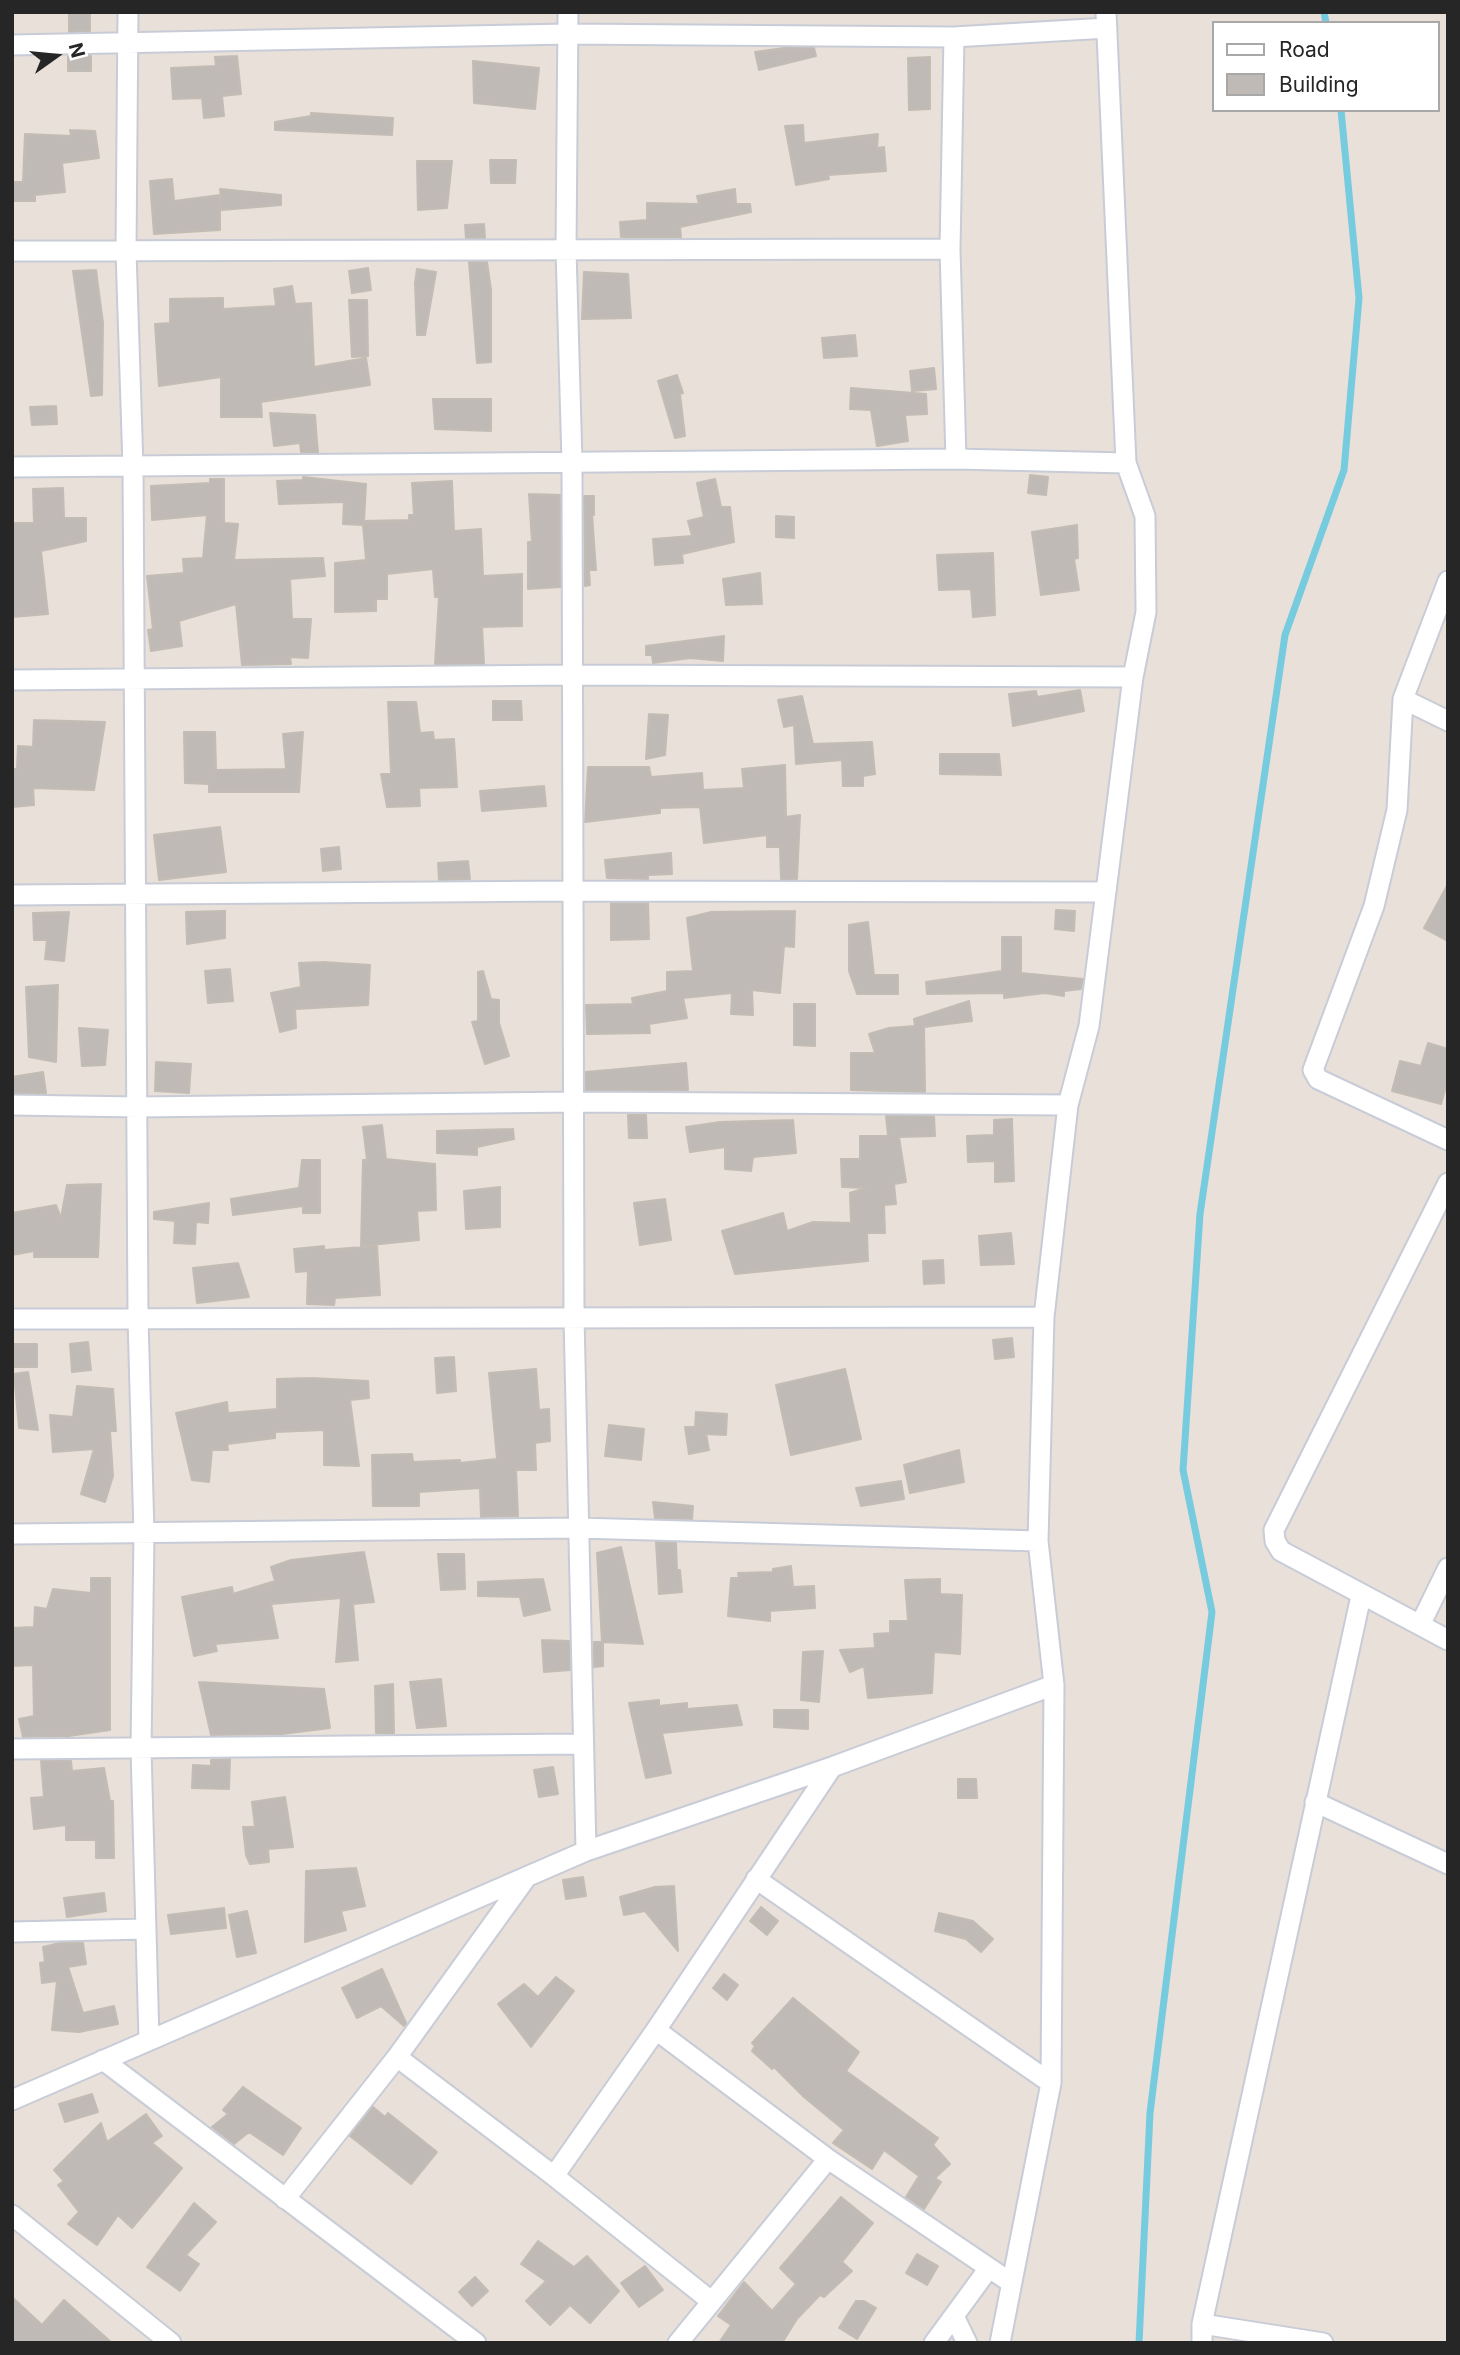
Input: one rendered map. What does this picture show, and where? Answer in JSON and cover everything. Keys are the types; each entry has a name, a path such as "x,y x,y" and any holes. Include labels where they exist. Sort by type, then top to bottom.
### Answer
{"street":[{"path":"128,12 126,251 133,467 138,1318 144,1533 141,1749 149,2040"},
{"path":"568,12 566,250 572,462 574,1317 581,1744 586,1851"},
{"path":"12,45 568,34 954,37 1106,20 1126,463 1144,516 1146,612 1133,677 1089,1026 1068,1105 1044,1317 1038,1541 1054,1685 1051,2082 1000,2343"},
{"path":"954,37 950,248 956,460"},
{"path":"12,251 950,248"},
{"path":"12,467 956,460 1126,463"},
{"path":"1448,581 1403,699 1397,810 1374,906 1313,1070 1318,1079 1448,1140"},
{"path":"12,680 571,675 1133,677"},
{"path":"1403,699 1448,721"},
{"path":"12,895 571,891 1105,892"},
{"path":"12,1105 138,1107 575,1102 1068,1105"},
{"path":"1448,1182 1275,1530 1275,1541 1281,1551 1448,1640"},
{"path":"12,1319 1044,1317"},
{"path":"12,1534 579,1528 1038,1541"},
{"path":"1420,1625 1448,1568"},
{"path":"1323,2343 1202,2333 1361,1595"},
{"path":"12,2100 586,1851 832,1767 1054,1685"},
{"path":"12,1749 581,1744"},
{"path":"554,2176 656,2031 832,1767"},
{"path":"1315,1802 1448,1864"},
{"path":"285,2199 397,2057 527,1876"},
{"path":"756,1879 1051,2082"},
{"path":"12,1932 146,1929"},
{"path":"656,2031 828,2159 1010,2282"},
{"path":"397,2057 712,2301"},
{"path":"103,2060 476,2343"},
{"path":"678,2343 828,2159"},
{"path":"12,2215 171,2343"},
{"path":"934,2343 989,2268"},
{"path":"954,2316 967,2343"}],"building":[{"path":"69,12 90,12 90,31 69,32"},
{"path":"814,48 816,56 759,70 755,52"},
{"path":"68,56 91,56 91,71 68,71"},
{"path":"237,56 241,94 222,96 224,116 204,118 202,98 173,99 171,68 216,66 215,57"},
{"path":"930,57 930,109 909,110 908,58"},
{"path":"473,61 539,68 535,109 474,103"},
{"path":"311,113 393,118 392,135 275,130 275,122 311,116"},
{"path":"803,125 804,143 878,134 877,148 884,147 886,171 828,175 829,179 796,185 785,126"},
{"path":"70,130 95,131 99,158 62,163 65,192 35,195 35,201 12,201 12,182 23,182 25,134 71,136"},
{"path":"490,160 516,160 515,183 491,183"},
{"path":"417,161 452,161 447,208 418,210"},
{"path":"172,179 174,201 220,195 220,230 154,234 150,181"},
{"path":"220,189 281,195 281,205 222,210"},
{"path":"735,189 736,204 750,204 751,212 680,227 681,237 621,237 620,222 647,220 647,203 699,204 697,196"},
{"path":"484,224 485,238 466,238 465,225"},
{"path":"469,262 487,262 491,290 491,362 477,363"},
{"path":"368,268 371,290 352,293 349,271"},
{"path":"417,269 436,272 425,335 417,335"},
{"path":"96,270 103,323 102,395 91,396 73,271"},
{"path":"584,272 628,274 631,318 582,319"},
{"path":"292,286 295,304 311,303 314,367 366,358 370,385 261,402 262,417 221,417 221,377 159,386 155,324 170,323 170,299 223,298 223,309 276,306 274,289"},
{"path":"349,300 367,300 368,356 352,357"},
{"path":"855,335 857,356 824,358 822,338"},
{"path":"934,368 936,389 912,391 910,371"},
{"path":"677,375 683,393 680,394 685,436 675,438 658,381"},
{"path":"851,388 926,394 927,414 905,415 908,441 877,446 871,410 850,409"},
{"path":"433,399 491,399 491,431 435,429"},
{"path":"56,406 57,424 32,425 30,407"},
{"path":"270,413 315,415 318,452 301,452 300,443 274,446"},
{"path":"1030,475 1048,477 1046,495 1028,493"},
{"path":"303,477 366,484 364,521 409,520 409,515 414,515 412,483 452,481 454,531 481,529 483,576 522,574 522,626 482,627 484,664 435,664 439,597 435,597 433,569 387,574 387,599 376,599 376,611 335,612 335,563 366,560 363,525 343,524 344,502 279,504 277,481 303,480"},
{"path":"210,479 224,479 224,523 238,524 234,560 323,558 325,576 290,579 292,619 311,619 308,658 290,657 291,664 242,665 236,604 179,621 182,646 151,651 148,630 153,629 147,576 184,573 183,559 203,558 207,515 152,520 151,486 210,483"},
{"path":"715,479 721,507 730,507 734,542 682,554 683,563 655,565 653,539 692,536 688,521 704,517 697,483"},
{"path":"63,488 64,518 86,518 86,541 41,551 48,614 12,617 12,523 34,523 33,489"},
{"path":"529,494 560,495 560,587 528,589 528,542 532,542"},
{"path":"584,496 594,496 594,515 592,514 596,570 589,570 590,585 585,586"},
{"path":"776,516 794,517 794,538 776,537"},
{"path":"1077,525 1078,558 1074,559 1079,590 1041,595 1032,532"},
{"path":"993,553 995,615 973,617 971,589 939,590 937,555"},
{"path":"760,573 762,604 726,605 723,579"},
{"path":"724,636 723,661 690,658 653,663 652,655 646,655 646,646"},
{"path":"1080,690 1084,711 1013,726 1009,694 1036,691 1037,697"},
{"path":"802,696 813,744 872,742 875,774 863,776 863,786 843,786 842,760 796,764 794,725 784,727 778,700"},
{"path":"493,701 521,701 522,720 493,720"},
{"path":"388,702 416,702 420,733 433,732 434,740 454,739 457,787 419,788 420,806 387,807 381,774 391,774"},
{"path":"649,714 668,715 665,755 646,759"},
{"path":"34,720 105,722 94,790 33,788 34,805 12,807 12,769 17,769 18,746 33,747"},
{"path":"184,732 215,732 216,770 286,769 283,734 303,732 299,792 209,792 209,784 185,783"},
{"path":"940,754 999,754 1001,775 940,774"},
{"path":"785,765 786,817 800,815 797,879 781,879 780,847 767,847 767,835 704,843 700,807 660,808 660,813 585,822 588,767 649,767 651,777 702,773 703,790 744,788 742,769"},
{"path":"544,786 546,806 482,811 480,791"},
{"path":"220,827 226,872 159,880 154,835"},
{"path":"339,847 341,869 323,871 321,849"},
{"path":"671,853 672,874 648,875 648,879 607,878 605,860"},
{"path":"468,861 470,879 439,880 438,863"},
{"path":"1448,884 1448,941 1424,928"},
{"path":"611,903 648,903 649,939 611,940"},
{"path":"1056,910 1075,911 1074,931 1055,929"},
{"path":"225,911 225,938 187,944 186,912"},
{"path":"795,911 794,947 784,946 780,993 752,990 753,1015 731,1014 732,993 683,998 687,1018 649,1024 650,1033 587,1034 586,1005 633,1004 632,998 667,991 667,972 693,971 687,918 711,912"},
{"path":"69,912 64,961 45,959 47,940 34,940 33,913"},
{"path":"868,922 874,975 898,975 898,994 857,994 849,971 849,925"},
{"path":"1002,937 1021,937 1021,973 1083,979 1081,989 1064,991 1064,996 1045,993 1004,998 1004,993 927,994 926,982 1002,971"},
{"path":"299,963 370,965 368,1005 295,1009 296,1028 280,1032 271,993 301,987"},
{"path":"230,969 233,1001 208,1003 205,971"},
{"path":"483,971 491,999 499,1000 499,1023 509,1056 485,1064 472,1022 478,1021 478,972"},
{"path":"58,985 56,1062 29,1057 26,987"},
{"path":"969,1001 972,1021 924,1027 925,1092 851,1090 851,1053 875,1053 869,1034 889,1028 915,1026 914,1019"},
{"path":"794,1004 815,1004 815,1046 794,1045"},
{"path":"79,1028 108,1030 105,1065 82,1066"},
{"path":"1428,1043 1448,1049 1448,1080 1441,1104 1392,1091 1400,1061 1421,1066"},
{"path":"156,1062 191,1064 189,1093 155,1091"},
{"path":"686,1063 688,1090 586,1090 586,1072"},
{"path":"43,1072 46,1093 12,1093 12,1077"},
{"path":"628,1115 646,1115 647,1138 629,1138"},
{"path":"886,1116 934,1116 935,1136 899,1137 906,1182 894,1184 896,1204 884,1205 885,1233 867,1233 868,1261 735,1274 722,1231 783,1213 787,1231 813,1222 851,1223 850,1193 865,1188 842,1187 841,1159 860,1159 860,1136 888,1136"},
{"path":"1012,1119 1014,1181 995,1182 995,1161 968,1162 967,1136 994,1135 994,1120"},
{"path":"793,1120 796,1153 753,1157 751,1171 725,1169 725,1147 690,1152 686,1127 720,1122"},
{"path":"382,1125 386,1159 435,1164 436,1210 417,1211 419,1240 361,1246 363,1160 367,1160 363,1127"},
{"path":"513,1129 514,1139 477,1147 477,1155 437,1153 437,1131"},
{"path":"302,1160 320,1160 320,1213 303,1213 303,1206 233,1215 231,1199 299,1188"},
{"path":"101,1184 98,1257 34,1257 34,1251 12,1255 12,1213 56,1205 61,1218 67,1185"},
{"path":"500,1187 500,1227 466,1229 464,1191"},
{"path":"665,1199 671,1240 640,1245 634,1203"},
{"path":"209,1203 208,1223 196,1222 195,1244 174,1243 175,1221 154,1219 154,1212"},
{"path":"1011,1233 1014,1264 981,1265 979,1236"},
{"path":"324,1246 324,1250 377,1246 380,1295 335,1298 334,1305 307,1304 308,1271 296,1272 294,1249"},
{"path":"943,1260 944,1283 924,1284 923,1261"},
{"path":"238,1263 249,1297 197,1303 193,1268"},
{"path":"1012,1338 1014,1357 995,1359 993,1340"},
{"path":"88,1342 91,1370 72,1372 70,1344"},
{"path":"14,1344 37,1344 37,1367 14,1367"},
{"path":"454,1357 456,1391 437,1393 435,1358"},
{"path":"536,1369 539,1410 549,1409 550,1441 535,1443 536,1470 516,1470 518,1516 481,1517 480,1488 419,1492 419,1506 373,1506 372,1455 412,1454 413,1462 460,1460 460,1463 497,1459 489,1373"},
{"path":"845,1369 861,1439 791,1455 776,1385"},
{"path":"28,1372 38,1430 19,1428 14,1374"},
{"path":"277,1379 368,1381 369,1398 350,1400 359,1466 324,1465 324,1430 275,1432 275,1438 227,1444 228,1450 212,1450 209,1482 192,1480 176,1413 227,1402 228,1413 277,1409"},
{"path":"77,1386 113,1389 116,1431 110,1431 113,1476 105,1502 81,1494 94,1449 53,1452 50,1415 73,1417"},
{"path":"696,1412 727,1414 726,1435 706,1434 709,1450 689,1454 685,1427 695,1427"},
{"path":"609,1425 644,1429 641,1460 605,1456"},
{"path":"959,1450 964,1482 910,1493 904,1465"},
{"path":"901,1481 904,1499 861,1506 856,1488"},
{"path":"653,1502 693,1506 692,1519 655,1518"},
{"path":"656,1542 676,1543 677,1570 680,1570 682,1592 659,1594"},
{"path":"621,1547 643,1644 603,1642 603,1666 594,1667 594,1642 602,1642 597,1553"},
{"path":"364,1552 374,1602 353,1604 358,1660 336,1662 341,1598 271,1604 278,1638 215,1644 217,1651 194,1656 182,1597 232,1587 233,1594 275,1581 271,1567 291,1560"},
{"path":"438,1554 464,1554 465,1589 441,1590"},
{"path":"791,1566 793,1587 814,1586 815,1608 770,1611 770,1621 728,1616 731,1578 739,1578 738,1573 773,1572 773,1569"},
{"path":"91,1578 110,1578 110,1730 69,1736 23,1737 19,1719 34,1716 33,1665 12,1666 12,1628 34,1627 35,1607 47,1609 53,1589 91,1593"},
{"path":"543,1579 550,1610 524,1616 520,1597 478,1596 478,1582"},
{"path":"940,1579 940,1594 962,1595 960,1654 934,1652 932,1693 868,1698 864,1666 850,1672 840,1650 875,1648 874,1634 890,1633 890,1621 908,1621 905,1580"},
{"path":"542,1640 569,1641 570,1670 544,1672"},
{"path":"823,1651 819,1702 801,1700 803,1652"},
{"path":"441,1679 446,1726 417,1728 410,1682"},
{"path":"199,1682 324,1689 330,1728 282,1734 211,1735"},
{"path":"393,1684 394,1733 376,1733 375,1686"},
{"path":"659,1700 659,1706 687,1703 687,1709 737,1705 742,1725 662,1733 671,1773 646,1778 629,1703"},
{"path":"774,1710 808,1710 808,1729 774,1727"},
{"path":"230,1759 229,1789 192,1788 193,1765 211,1766 211,1760"},
{"path":"41,1761 71,1761 72,1771 104,1768 110,1801 113,1801 114,1858 96,1858 96,1840 66,1840 66,1825 34,1829 31,1798 44,1797"},
{"path":"553,1767 558,1794 539,1797 534,1770"},
{"path":"958,1779 976,1779 977,1798 958,1798"},
{"path":"285,1797 293,1847 268,1849 269,1862 250,1864 246,1855 243,1827 255,1827 252,1802"},
{"path":"356,1868 365,1906 341,1911 346,1930 305,1942 306,1871"},
{"path":"583,1877 586,1896 566,1899 563,1880"},
{"path":"674,1886 678,1951 645,1911 624,1915 620,1897 655,1887"},
{"path":"104,1893 106,1911 67,1917 64,1898"},
{"path":"761,1907 778,1921 767,1935 750,1921"},
{"path":"224,1908 226,1928 171,1934 168,1915"},
{"path":"247,1911 256,1953 237,1957 229,1915"},
{"path":"939,1913 973,1921 993,1939 981,1952 966,1939 935,1931"},
{"path":"60,1943 83,1943 86,1964 68,1967 83,2013 114,2006 118,2024 79,2032 52,2030 57,1981 42,1983 40,1963 45,1962 43,1947"},
{"path":"382,1969 406,2023 404,2026 381,2006 357,2018 342,1988"},
{"path":"724,1974 738,1985 727,2000 713,1988"},
{"path":"556,1977 574,1991 531,2047 498,2004 524,1984 538,1997"},
{"path":"793,1998 859,2052 846,2071 938,2138 933,2145 950,2164 935,2178 941,2182 924,2209 906,2197 919,2176 884,2150 872,2169 833,2143 844,2130 804,2097 774,2067 772,2069 752,2051 755,2046 752,2043"},
{"path":"243,2087 301,2128 283,2155 249,2132 234,2144 212,2127 228,2114 223,2110"},
{"path":"92,2094 98,2112 65,2122 59,2104"},
{"path":"373,2107 385,2117 388,2113 437,2152 411,2184 350,2136"},
{"path":"146,2114 162,2136 152,2143 182,2168 132,2228 118,2215 97,2245 68,2224 79,2212 58,2185 64,2181 54,2170 101,2123 107,2142"},
{"path":"841,2197 873,2223 842,2262 852,2271 824,2297 820,2295 797,2319 782,2343 719,2343 731,2325 718,2316 744,2282 772,2311 796,2284 780,2268"},
{"path":"194,2203 216,2222 186,2255 199,2264 180,2291 147,2267"},
{"path":"538,2241 574,2267 587,2256 619,2291 590,2323 570,2305 550,2325 526,2301 546,2281 521,2264"},
{"path":"917,2254 938,2266 927,2285 906,2273"},
{"path":"645,2266 663,2290 639,2307 621,2283"},
{"path":"475,2277 488,2291 472,2306 459,2292"},
{"path":"12,2297 42,2325 64,2300 112,2343 12,2343"},
{"path":"856,2301 864,2301 876,2308 857,2339 839,2328"}],"waterway":[{"path":"1324,12 1326,21"},
{"path":"1139,2343 1150,2113 1212,1612 1183,1470 1200,1214 1285,635 1344,470 1359,298 1341,112"}]}
